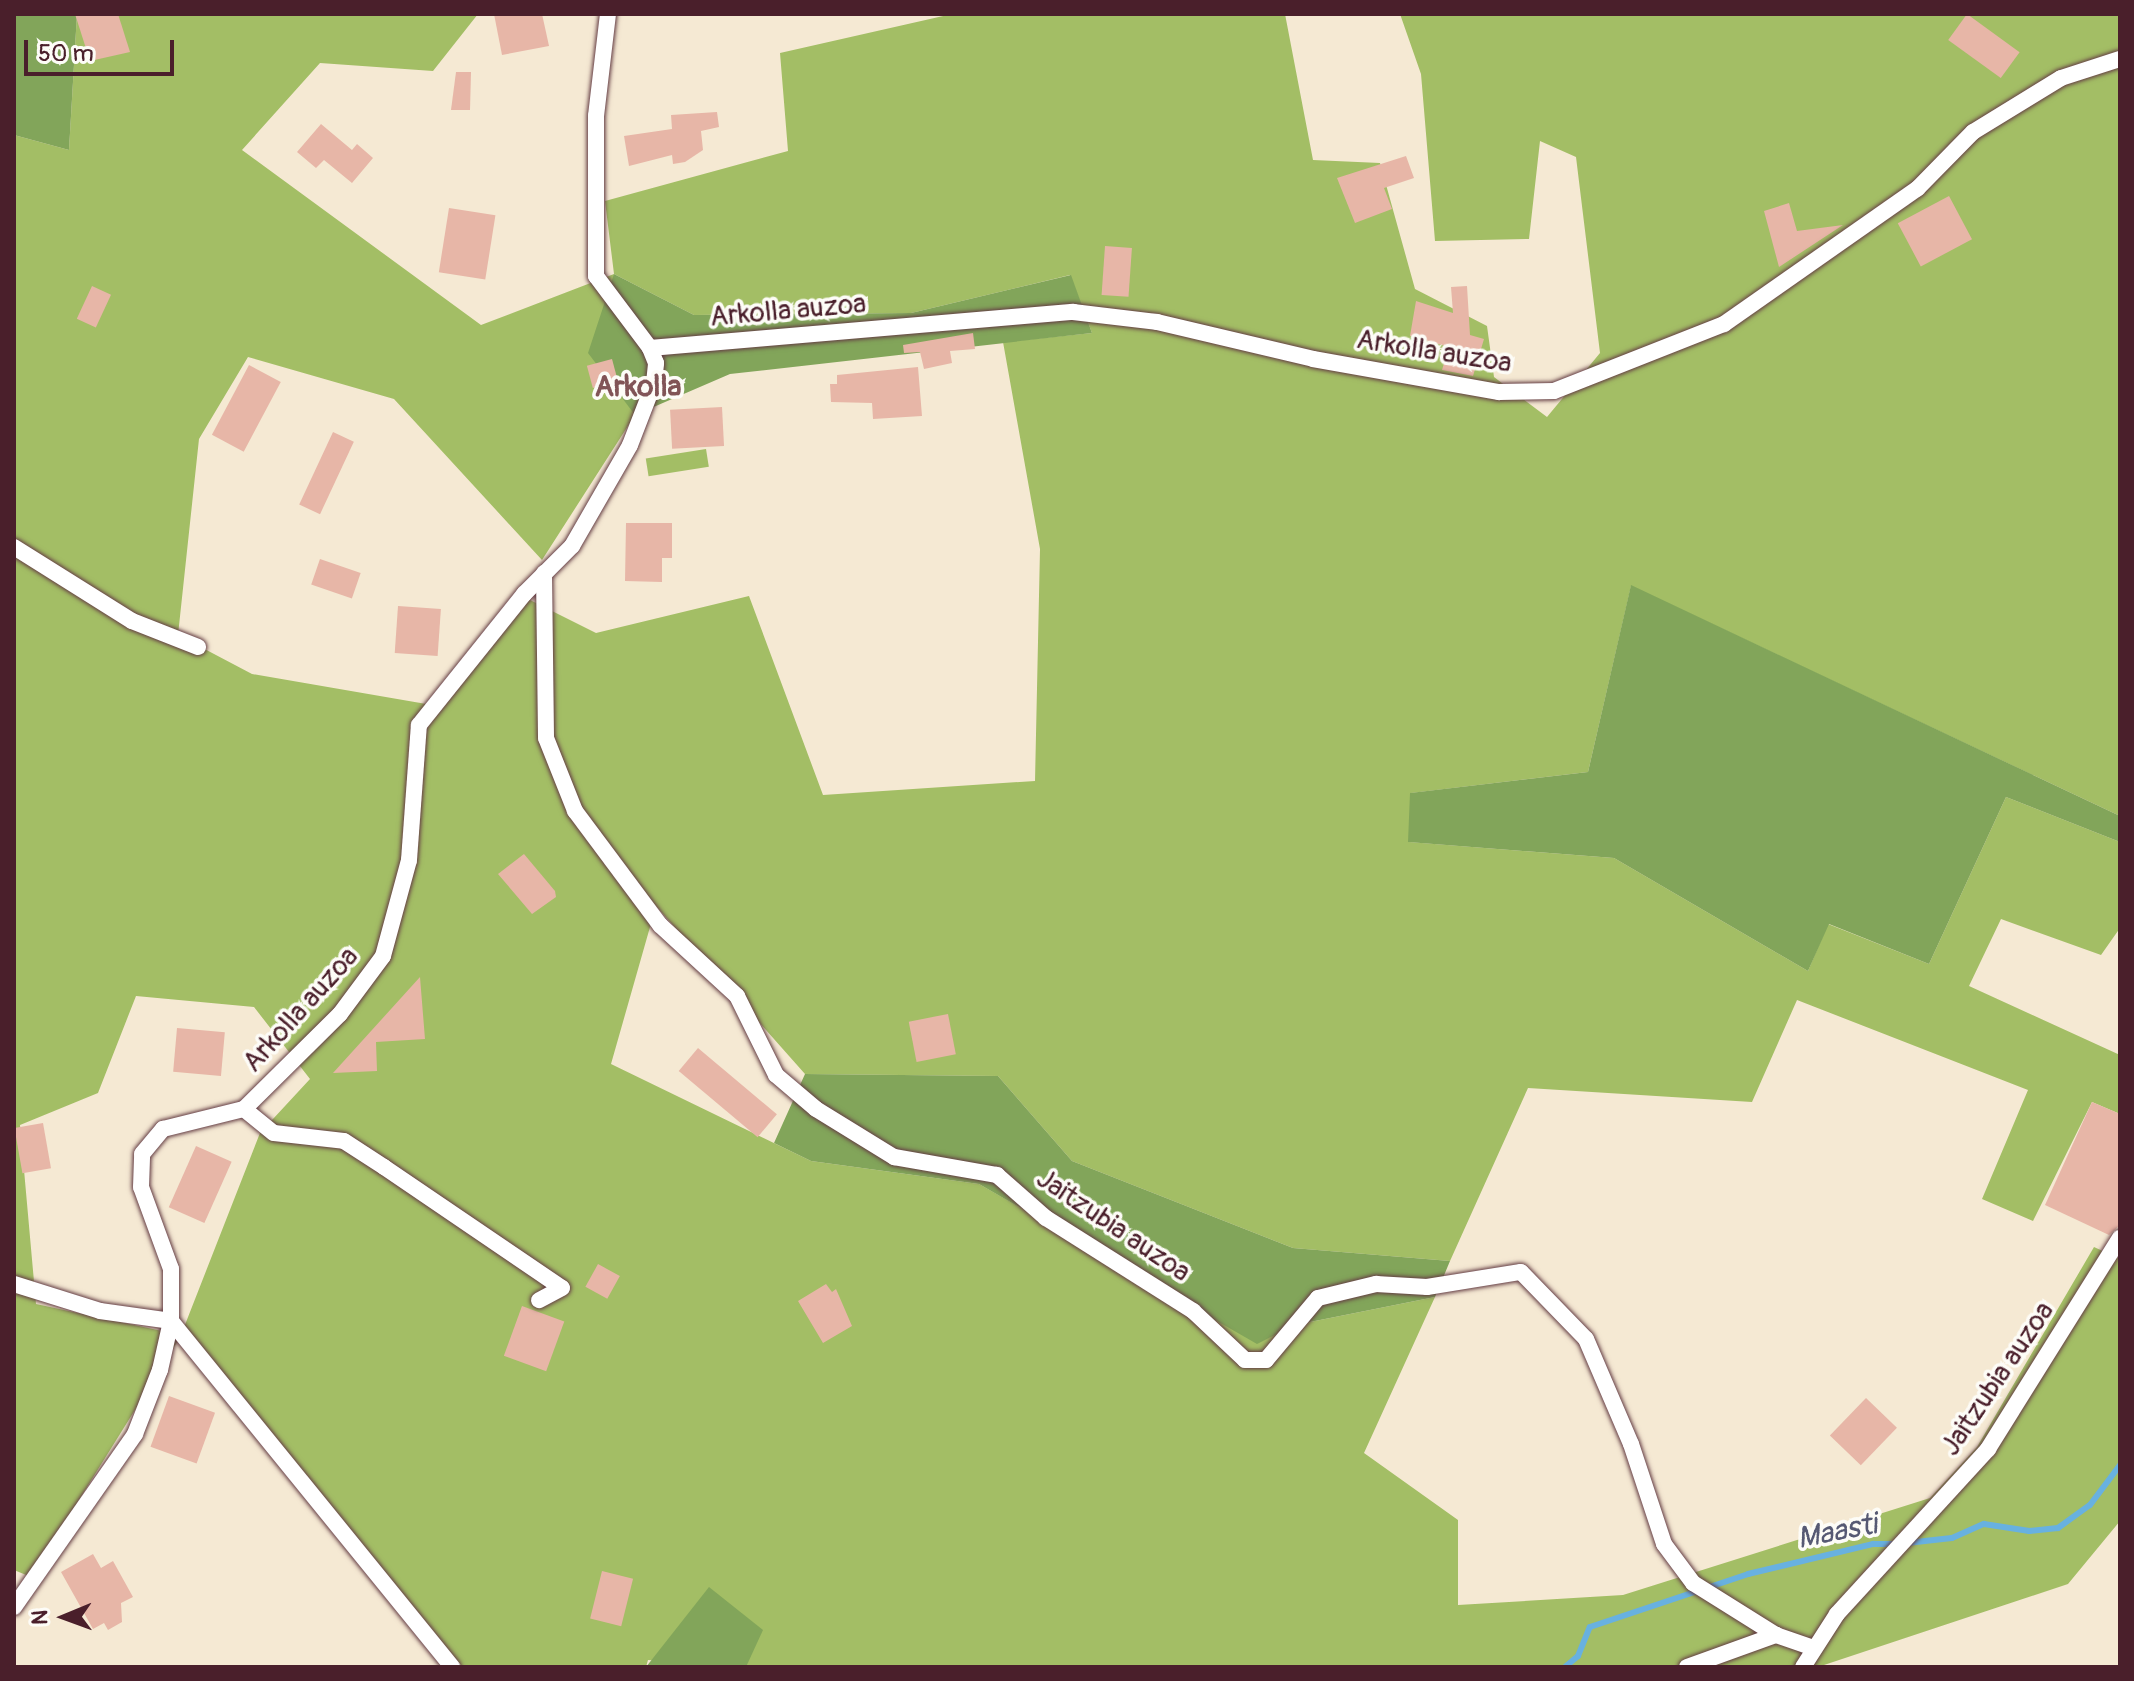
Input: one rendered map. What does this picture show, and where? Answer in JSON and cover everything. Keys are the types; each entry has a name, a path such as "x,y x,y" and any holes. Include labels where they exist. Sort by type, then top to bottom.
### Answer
{"street":[{"path":"608,14 596,116 596,276 650,348"},
{"name":"Arkolla auzoa","path":"14,1607 135,1434 160,1370 171,1321 171,1269 141,1187 142,1154 163,1129 244,1109 303,1054 383,956 409,860 419,725 544,573 579,536 630,445 654,383 656,363 650,348 1073,312 1157,322 1313,359 1499,392 1554,391 1724,324 1917,189 1973,132 2061,78 2120,59"},
{"path":"14,547 132,621 198,647"},
{"name":"Jaitzubia auzoa","path":"544,573 546,738 575,811 660,925 737,996 776,1075 816,1109 894,1157 997,1175 1046,1218 1193,1311 1245,1360 1266,1360 1318,1298 1376,1284 1427,1287 1521,1272 1586,1339 1631,1444 1664,1544 1693,1583 1776,1635 1813,1648"},
{"path":"244,1109 274,1133 344,1141 562,1288 539,1300"},
{"name":"Jaitzubia auzoa","path":"1803,1667 1837,1614 1988,1449 2120,1238"},
{"path":"14,1284 100,1311 171,1321 452,1667"},
{"path":"1687,1667 1776,1635"}],"green space":[{"path":"14,14 77,14 69,150 14,135"},
{"path":"77,14 478,14 433,71 320,63 242,150 481,325 614,274 605,201 788,151 780,53 952,14 1285,14 1313,160 1380,163 1415,289 1487,326 1494,377 1547,417 1600,353 1576,157 1540,141 1529,239 1435,241 1421,74 1400,14 2120,14 2120,816 1631,586 1588,772 1411,793 1409,842 1614,858 1808,971 1828,924 1929,964 2006,797 2120,842 2120,928 2101,955 2001,919 1969,986 2120,1055 2120,1114 2092,1102 2033,1221 1982,1199 2028,1090 1797,1000 1752,1102 1528,1088 1450,1261 1293,1248 1072,1161 998,1076 805,1074 656,906 611,1064 811,1161 979,1184 1257,1343 1295,1325 1435,1297 1364,1453 1458,1520 1458,1605 1623,1595 1930,1498 1977,1447 2094,1247 2120,1259 2120,1521 2068,1584 1818,1667 745,1667 648,1660 646,1667 447,1667 181,1336 31,1577 14,1570 14,135 69,150","holes":["614,274 694,315 911,313 1070,275 1092,333 1003,342 1040,549 1035,781 823,795 749,596 596,633 526,598 432,705 252,674 178,635 199,439 248,357 394,399 542,560 635,415","136,996 254,1007 310,1079 260,1133 181,1335 36,1304 20,1125 98,1093"]},
{"path":"614,274 694,315 911,313 1071,275 1092,333 730,374 635,415 588,353"},
{"path":"706,449 709,467 649,476 646,459"},
{"path":"1631,585 2120,816 2120,842 2006,797 1929,964 1829,924 1808,971 1614,858 1408,842 1410,793 1588,772"},
{"path":"805,1074 998,1076 1072,1161 1293,1248 1450,1261 1435,1297 1295,1325 1257,1344 979,1184 811,1161 774,1143"},
{"path":"709,1587 763,1630 746,1667 646,1667"}],"building":[{"path":"75,14 118,14 130,52 90,61"},
{"path":"494,14 542,14 549,46 502,55"},
{"path":"1967,14 2020,52 2001,78 1948,40"},
{"path":"456,72 471,72 470,110 451,110"},
{"path":"717,112 719,127 701,131 703,150 685,162 673,164 672,155 629,166 624,136 672,129 671,115"},
{"path":"321,124 352,150 357,144 373,158 352,183 324,160 316,168 297,152"},
{"path":"1406,156 1414,178 1384,188 1392,209 1355,223 1337,178"},
{"path":"1949,196 1972,239 1921,266 1898,223"},
{"path":"1789,203 1797,231 1843,225 1779,267 1764,211"},
{"path":"449,208 495,215 485,280 439,272"},
{"path":"1105,246 1132,248 1129,297 1102,295"},
{"path":"92,286 111,295 96,328 77,319"},
{"path":"1467,286 1470,335 1484,339 1473,376 1442,370 1449,347 1410,336 1416,301 1453,313 1451,287"},
{"path":"973,333 975,349 950,351 952,363 924,369 920,352 904,353 903,345"},
{"path":"612,359 618,381 593,388 587,366"},
{"path":"249,365 281,382 244,452 212,435"},
{"path":"918,367 922,416 873,419 872,403 831,402 830,384 837,384 837,375"},
{"path":"722,407 724,446 672,449 670,410"},
{"path":"333,432 354,442 320,514 299,505"},
{"path":"626,523 672,523 672,558 662,558 662,582 625,581"},
{"path":"320,559 361,573 352,599 311,585"},
{"path":"398,606 441,609 438,656 395,653"},
{"path":"524,854 555,891 556,897 532,914 498,874"},
{"path":"420,977 425,1039 376,1042 377,1071 333,1073"},
{"path":"948,1014 956,1054 917,1062 909,1022"},
{"path":"177,1028 225,1032 221,1076 173,1072"},
{"path":"698,1048 777,1114 758,1137 679,1071"},
{"path":"2092,1102 2120,1114 2120,1225 2109,1235 2045,1205"},
{"path":"43,1123 51,1168 22,1173 14,1128"},
{"path":"196,1146 232,1162 204,1223 169,1207"},
{"path":"598,1264 620,1276 607,1299 585,1287"},
{"path":"826,1284 832,1292 836,1289 852,1326 823,1343 798,1301"},
{"path":"522,1306 564,1321 546,1371 504,1356"},
{"path":"169,1396 215,1413 197,1464 151,1447"},
{"path":"1866,1398 1897,1428 1861,1465 1830,1435"},
{"path":"93,1554 101,1568 113,1561 133,1597 121,1603 122,1622 108,1630 104,1623 93,1629 61,1572"},
{"path":"602,1571 633,1579 621,1626 590,1619"}],"waterway":[{"name":"Maasti","path":"1907,1543 1952,1538 1984,1524 2029,1531 2058,1528 2090,1505 2120,1465"},
{"name":"Maasti","path":"1565,1667 1578,1656 1590,1627 1748,1574 1873,1544 1896,1544"}],"district":[{"name":"Arkolla","path":"638,387"}]}
